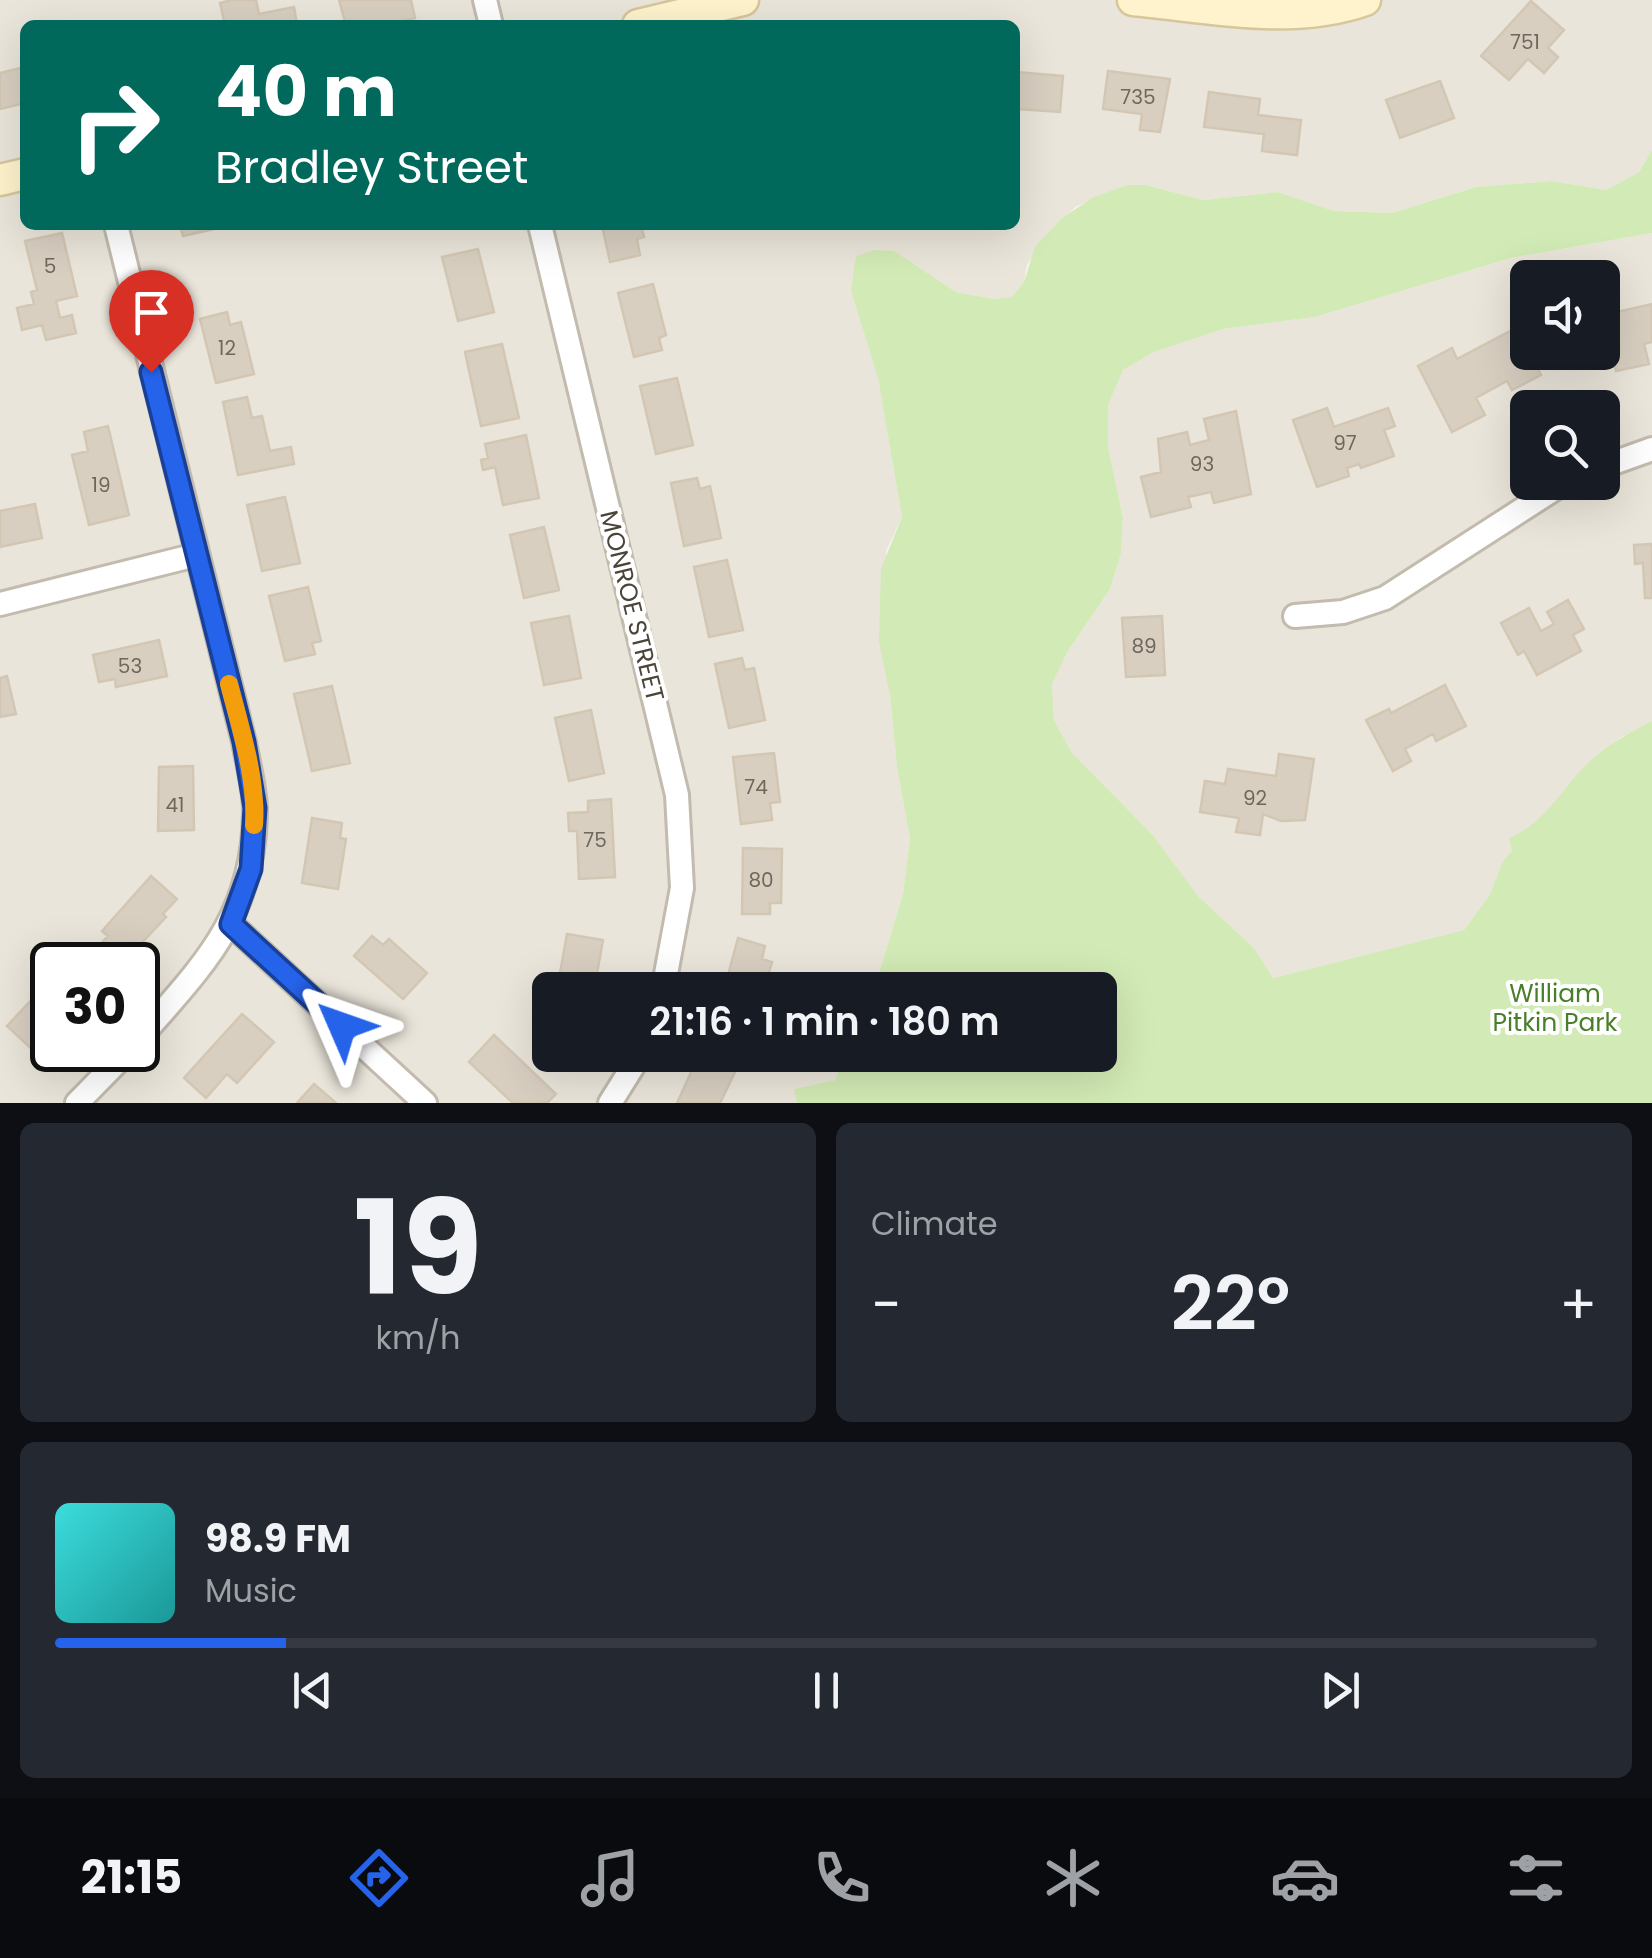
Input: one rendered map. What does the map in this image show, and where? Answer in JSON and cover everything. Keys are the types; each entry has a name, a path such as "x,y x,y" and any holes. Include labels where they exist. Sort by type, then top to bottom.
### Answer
{"street":[{"path":"659,20 744,0"},
{"path":"1134,0 1293,14 1338,10 1365,0"},
{"path":"117,230 244,742 255,808 251,869 231,924 160,1014"},
{"name":"MONROE STREET","path":"541,230 677,795 682,888 666,972"},
{"path":"1620,460 1652,448"},
{"path":"1295,616 1343,612 1385,598 1537,500"},
{"path":"0,604 196,555"},
{"path":"231,924 425,1103"},
{"path":"76,1103 109,1072"},
{"path":"610,1103 629,1072"}],"shaded area":[{"path":"0,0 1652,0 1652,150 1639,172 1606,190 1552,181 1476,187 1392,213 1334,211 1278,192 1203,200 1146,185 1127,185 1075,207 1027,264 1024,282 1013,297 994,299 956,292 893,251 851,291 878,377 902,517 886,551 890,695 910,839 903,894 879,972 532,972 532,1072 838,1072 835,1080 795,1089 797,1103 0,1103"},
{"path":"1652,233 1652,721 1618,739 1503,861 1490,894 1464,930 1273,978 1254,948 1199,897 1152,834 1072,753 1054,720 1052,684 1068,651 1110,589 1121,554 1123,518 1108,447 1108,405 1123,370 1154,352 1223,329 1315,317 1511,258"}],"green space":[{"name":"William Pitkin Park","path":"1652,150 1652,233 1511,258 1315,317 1223,329 1154,352 1123,370 1108,405 1108,447 1123,518 1121,554 1110,589 1068,651 1052,684 1054,720 1072,753 1152,834 1199,897 1254,948 1273,978 1464,930 1490,894 1503,861 1512,851 1509,838 1542,815 1594,757 1652,721 1652,1103 797,1103 794,1089 835,1080 838,1072 1117,1072 1117,972 879,972 903,894 910,839 879,642 881,569 902,517 878,378 851,291 856,256 875,250 894,251 956,292 994,299 1012,297 1024,282 1035,247 1061,219 1092,198 1127,185 1146,185 1203,200 1278,192 1334,211 1392,213 1476,187 1552,181 1606,190 1639,172"}],"building":[{"path":"256,0 259,14 294,7 296,20 224,20 220,3"},
{"path":"339,0 411,0 415,18 407,20 345,20"},
{"path":"1531,1 1564,30 1548,48 1558,57 1544,73 1528,59 1509,80 1481,56"},
{"path":"20,68 20,104 0,109 0,73"},
{"path":"1108,71 1170,79 1160,132 1140,130 1142,114 1103,109"},
{"path":"1020,72 1063,76 1060,112 1020,109"},
{"path":"1440,81 1454,118 1400,138 1386,100"},
{"path":"1209,92 1260,99 1258,115 1301,120 1297,155 1262,151 1264,134 1204,127"},
{"path":"181,230 210,230 183,236"},
{"path":"603,230 642,230 644,237 637,239 640,255 610,262"},
{"path":"62,233 77,296 56,301 60,318 72,315 76,333 46,340 42,325 22,330 17,308 34,304 31,292 37,290 25,241"},
{"path":"478,249 494,312 458,321 442,257"},
{"path":"653,284 666,335 659,338 662,350 634,357 618,293"},
{"path":"1652,304 1652,342 1644,344 1649,364 1616,371 1620,370 1620,311"},
{"path":"227,312 230,325 241,322 254,374 216,383 200,319"},
{"path":"1510,331 1510,370 1538,370 1541,375 1512,390 1507,381 1476,398 1485,415 1452,432 1418,366 1452,348 1457,359"},
{"path":"502,344 519,418 481,426 465,352"},
{"path":"677,378 693,445 656,454 640,386"},
{"path":"247,397 252,418 262,416 270,451 291,447 294,464 238,475 223,402"},
{"path":"1327,408 1334,427 1388,408 1395,426 1384,430 1394,456 1361,468 1359,464 1347,468 1349,476 1317,487 1293,420"},
{"path":"1236,411 1251,494 1214,503 1211,492 1188,497 1191,507 1151,517 1141,477 1161,472 1158,439 1187,432 1190,445 1209,440 1204,419"},
{"path":"108,426 129,515 89,525 72,455 88,451 84,432"},
{"path":"526,435 539,498 503,505 495,467 483,470 481,460 488,458 485,444"},
{"path":"697,478 700,489 710,486 721,538 684,546 671,483"},
{"path":"285,497 300,563 262,571 247,505"},
{"path":"35,504 42,538 0,547 0,511"},
{"path":"544,527 559,590 524,598 510,535"},
{"path":"1652,544 1652,598 1645,598 1643,563 1635,564 1634,545"},
{"path":"727,560 743,630 709,637 694,567"},
{"path":"308,587 321,641 312,643 315,654 285,661 269,596"},
{"path":"1568,600 1584,629 1573,635 1581,651 1537,675 1524,651 1518,655 1501,623 1529,608 1541,631 1554,624 1547,612"},
{"path":"569,616 581,678 544,685 531,623"},
{"path":"1162,616 1165,675 1126,677 1122,618"},
{"path":"159,640 167,676 116,687 115,679 99,682 93,655"},
{"path":"742,658 745,670 754,668 765,720 729,728 715,664"},
{"path":"7,676 16,714 0,717 0,678"},
{"path":"1445,685 1466,726 1436,741 1433,734 1405,749 1411,761 1393,771 1366,720 1389,709 1391,713"},
{"path":"332,686 350,763 312,771 294,694"},
{"path":"591,710 604,773 569,781 555,718"},
{"path":"774,753 780,802 770,803 772,820 741,824 733,757"},
{"path":"1279,754 1314,759 1305,820 1281,821 1263,814 1260,835 1236,832 1239,818 1200,812 1205,781 1225,784 1228,769 1276,776"},
{"path":"193,766 194,830 158,831 159,767"},
{"path":"611,799 615,877 579,879 577,831 569,831 568,813 588,812 588,801"},
{"path":"312,818 342,823 340,838 346,839 338,889 302,883"},
{"path":"743,848 782,849 781,903 770,903 770,914 742,914"},
{"path":"151,876 177,899 143,942 103,942 108,936 102,931"},
{"path":"567,934 603,940 597,972 560,972"},
{"path":"372,936 383,945 389,939 427,973 403,999 354,956"},
{"path":"738,938 765,946 762,959 772,962 769,972 729,972"},
{"path":"30,1001 30,1048 7,1026"},
{"path":"242,1014 274,1042 237,1083 227,1074 206,1098 184,1078"},
{"path":"494,1035 556,1094 547,1103 513,1103 469,1062"},
{"path":"691,1072 735,1072 720,1103 677,1103"},
{"path":"314,1084 336,1103 297,1103"}],"slow traffic":[{"path":"229,684 244,742 255,808 254,825"}],"route":[{"path":"151,372 244,742 255,808 251,869 231,924 342,1026"}]}
